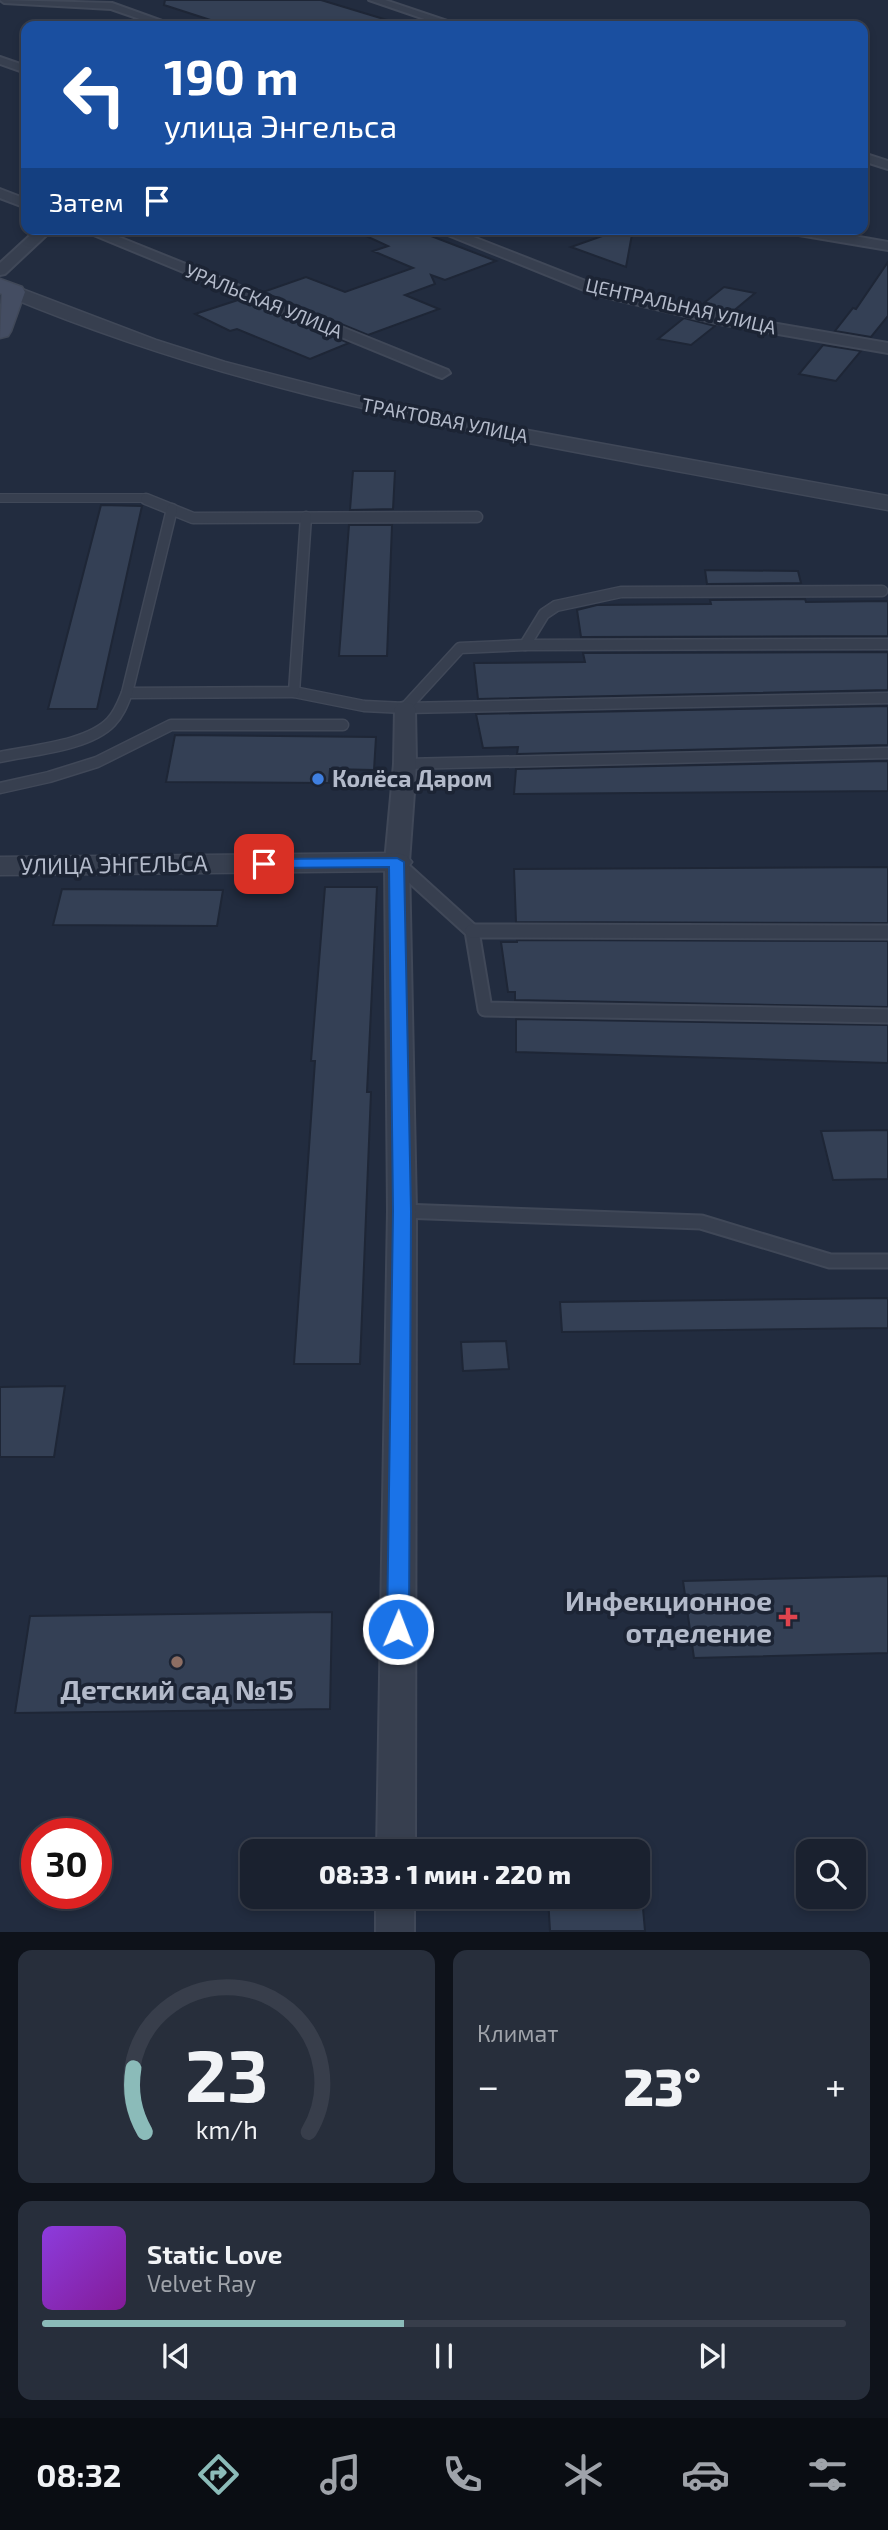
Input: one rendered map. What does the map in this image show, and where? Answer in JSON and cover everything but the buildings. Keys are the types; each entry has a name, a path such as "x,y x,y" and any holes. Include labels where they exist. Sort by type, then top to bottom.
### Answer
{"main road":[{"path":"0,331 7,289"}],"street":[{"path":"4,0 112,6 156,21"},
{"path":"374,0 440,21"},
{"path":"0,60 21,68"},
{"path":"868,159 888,165"},
{"path":"0,193 21,202"},
{"path":"0,271 39,235"},
{"name":"УРАЛЬСКАЯ УЛИЦА","path":"101,235 442,373"},
{"name":"ЦЕНТРАЛЬНАЯ УЛИЦА","path":"455,235 601,292 720,319 888,348"},
{"path":"823,235 888,246"},
{"name":"ТРАКТОВАЯ УЛИЦА","path":"7,289 69,317 160,350 342,399 493,430 887,499"},
{"path":"396,1839 402,1211 397,862 405,764 405,708"},
{"name":"УЛИЦА ЭНГЕЛЬСА","path":"0,866 397,862"},
{"path":"395,1909 395,1931"}],"lane":[{"path":"0,498 144,498 193,518 477,517"},
{"path":"0,757 79,738 107,727 118,715 127,693 172,509"},
{"path":"294,692 306,517"},
{"path":"525,645 544,614 556,606 621,592 881,591"},
{"path":"405,708 460,648 525,645 888,645"},
{"path":"127,693 294,692 364,706 405,708 888,698"},
{"path":"0,788 61,773 113,754 134,745 152,731 171,725 343,725"},
{"path":"405,764 888,753"},
{"path":"397,862 472,931 485,1009 888,1016"},
{"path":"472,931 888,932"},
{"path":"402,1211 701,1222 830,1261 888,1261"}],"place":[{"name":"Колёса Даром","path":"318,779"},
{"name":"Инфекционное отделение","path":"788,1617"},
{"name":"Детский сад №15","path":"177,1662"}],"route":[{"path":"264,864 397,862 402,1211 398,1629"}]}
